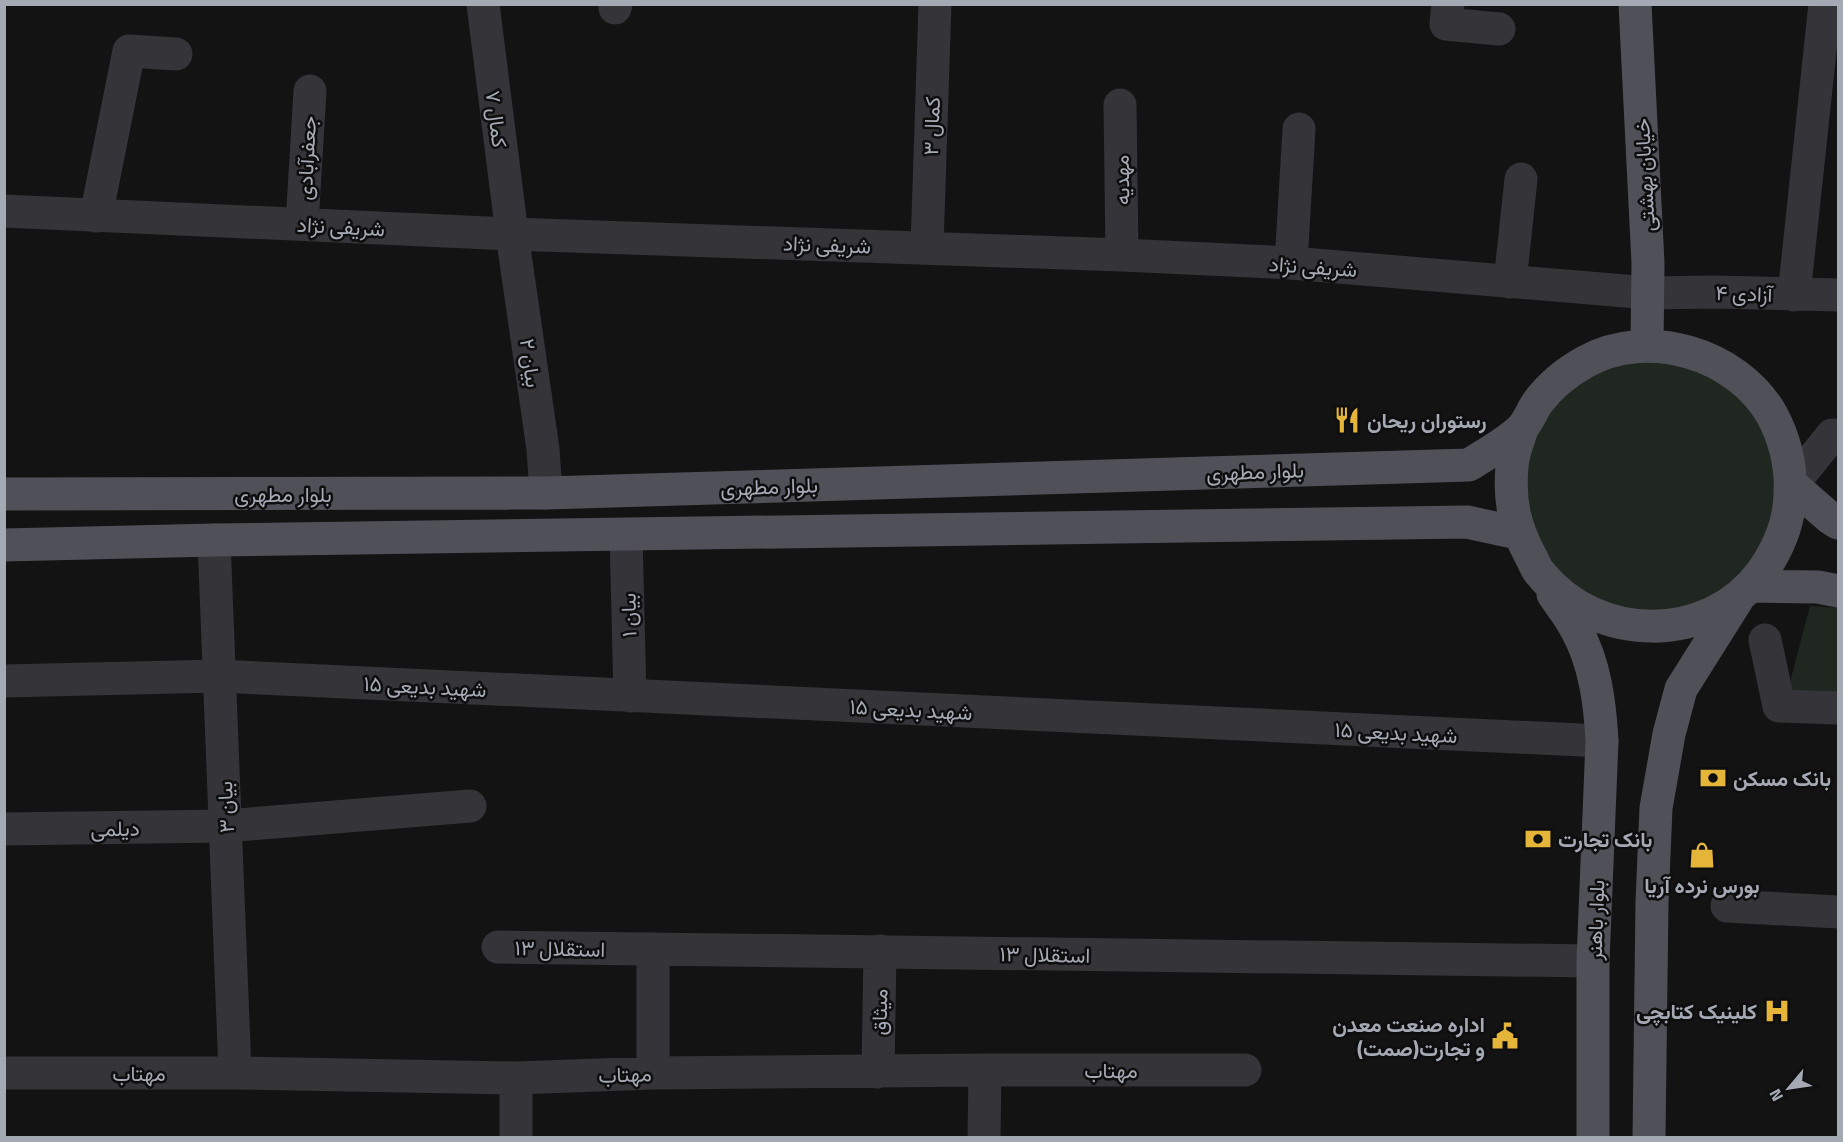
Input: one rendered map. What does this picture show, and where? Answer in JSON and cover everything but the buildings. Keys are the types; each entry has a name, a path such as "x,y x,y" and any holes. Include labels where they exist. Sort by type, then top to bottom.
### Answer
{"main road":[{"name":"خیابان بهشتی","path":"1635,4 1649,293 1647,346"},
{"path":"1649,1137 1652,902 1656,808 1669,734 1680,689 1745,591 1773,556 1784,530 1792,485 1786,448 1771,414 1748,385 1718,363 1684,350 1647,346 1615,350 1586,361 1560,379 1538,402 1522,429 1512,463 1511,498 1518,533 1539,573 1572,603 1612,622 1656,628 1700,619 1745,591 1818,587 1839,591"},
{"name":"بلوار مطهری","path":"4,494 546,493 1469,465 1522,429"},
{"path":"1792,485 1839,523"},
{"path":"4,545 1467,522 1518,533"},
{"name":"بلوار باهنر","path":"1539,573 1577,630 1593,672 1601,712 1602,741 1593,961 1593,1137"}],"street":[{"name":"کمال ۷","path":"483,4 512,234"},
{"name":"کمال ۳","path":"927,248 935,4"},
{"path":"1448,4 1446,24 1499,28"},
{"path":"1794,295 1825,4"},
{"path":"96,216 129,51 176,54"},
{"name":"جعفرآبادی","path":"302,224 310,92"},
{"name":"مهدیه","path":"1120,105 1122,255"},
{"path":"1291,263 1299,129"},
{"path":"1510,282 1521,179"},
{"name":"شریفی نژاد","path":"4,211 512,234 1291,263 1649,293"},
{"name":"بیان ۲","path":"512,234 543,449 546,493"},
{"name":"آزادی ۴","path":"1649,293 1839,295"},
{"path":"1792,485 1832,435 1839,435"},
{"name":"بیان ۱","path":"627,535 630,696"},
{"name":"بیان ۳","path":"214,540 235,1073"},
{"path":"1765,640 1779,706 1839,708"},
{"name":"شهید بدیعی ۱۵","path":"4,681 219,676 1602,741"},
{"name":"دیلمی","path":"4,829 225,826 470,806"},
{"path":"1727,906 1839,912"},
{"name":"استقلال ۱۳","path":"498,947 1593,961"},
{"path":"653,949 653,1073"},
{"name":"میثاق","path":"878,1072 880,951"},
{"path":"984,1137 985,1070"},
{"name":"مهتاب","path":"4,1073 235,1073 516,1078 653,1073 1245,1070"},
{"path":"516,1078 516,1137"}],"shaded area":[{"path":"1650,361 1674,364 1698,371 1719,382 1738,398 1754,417 1765,438 1772,462 1775,486 1772,510 1765,534 1754,555 1738,574 1719,590 1698,601 1674,608 1650,611 1626,608 1602,601 1581,590 1562,574 1546,555 1535,534 1528,510 1525,486 1528,462 1535,438 1546,417 1562,398 1581,382 1602,371 1626,364"},
{"path":"1810,606 1838,608 1838,703 1785,701"}],"place":[{"name":"رستوران ریحان","path":"1347,420"},
{"name":"بانک مسکن","path":"1713,778"},
{"name":"بانک تجارت","path":"1538,839"},
{"name":"بورس نرده آریا","path":"1702,855"},
{"name":"کلینیک کتابچی","path":"1777,1011"},
{"name":"اداره صنعت معدن و تجارت(صمت)","path":"1505,1036"}]}
